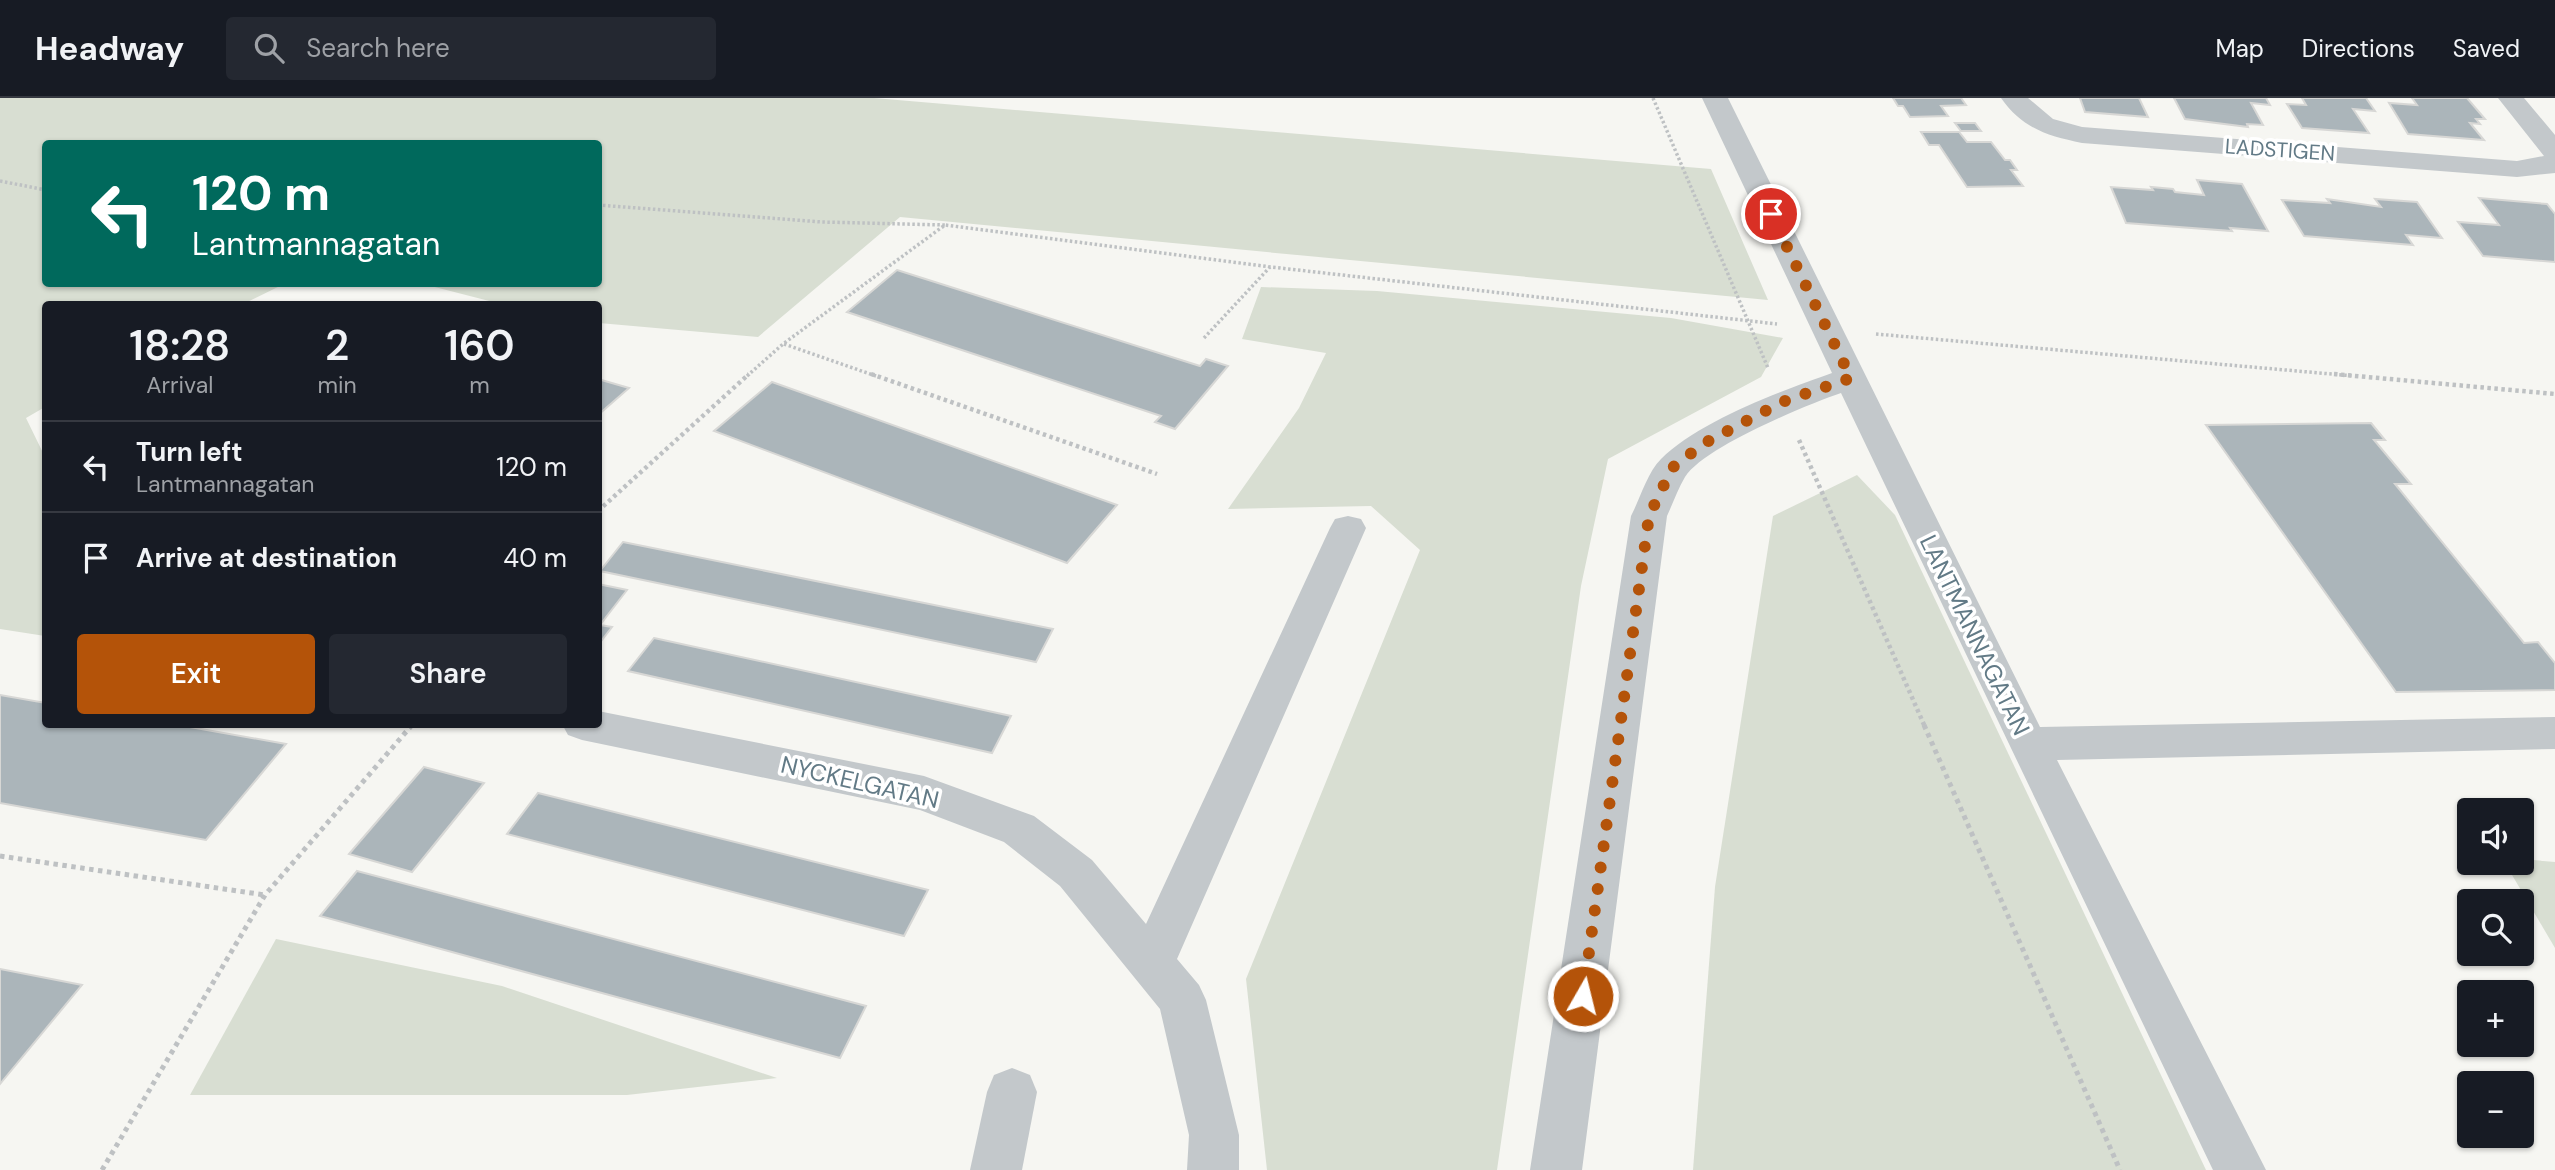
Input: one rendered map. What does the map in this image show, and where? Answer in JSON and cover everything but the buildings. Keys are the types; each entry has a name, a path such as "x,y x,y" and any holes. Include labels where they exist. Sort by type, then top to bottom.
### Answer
{"street":[{"name":"LANTMANNAGATAN","path":"1715,98 2028,744 2240,1170"},
{"name":"LADSTIGEN","path":"2014,98 2033,120 2046,128 2082,135 2516,169 2553,165 2555,160"},
{"path":"2511,98 2555,152"},
{"path":"1556,1170 1649,516 1672,468 1703,444 1782,402 1851,378"},
{"path":"1151,964 1348,528"},
{"name":"NYCKELGATAN","path":"602,728 924,793 1019,829 1076,873 1182,1000 1214,1135 1213,1170"},
{"path":"2028,744 2555,733"},
{"path":"996,1170 1012,1092"}],"path":[{"path":"1653,98 1782,402 2120,1170"},
{"path":"0,181 42,189"},
{"path":"602,205 822,222 946,225 1271,267 1828,330 2555,394"},
{"path":"602,507 783,344 946,225"},
{"path":"1204,338 1271,267"},
{"path":"783,344 1157,474"},
{"path":"102,1170 265,895 411,728"},
{"path":"0,856 265,895"}],"shaded area":[{"path":"0,98 874,98 1711,169 1768,300 900,217 758,337 602,323 602,301 489,301 435,287 602,287 602,140 42,140 42,287 278,287 249,301 42,301 42,409 26,418 42,451 42,636 0,629"},
{"path":"1261,287 1377,291 1671,318 1783,338 1761,377 1608,459 1581,586 1497,1170 1267,1170 1246,979 1420,550 1371,506 1228,509 1299,408 1326,353 1242,339"},
{"path":"1857,475 1895,515 2206,1170 1693,1170 1715,887 1773,516"},
{"path":"2534,860 2555,862 2555,948 2534,912 2534,889 2520,889 2512,875 2534,875"},
{"path":"276,939 502,986 777,1078 627,1095 190,1095"}],"route":[{"path":"1583,996 1649,516 1672,468 1703,444 1782,402 1851,378 1771,214"}]}
